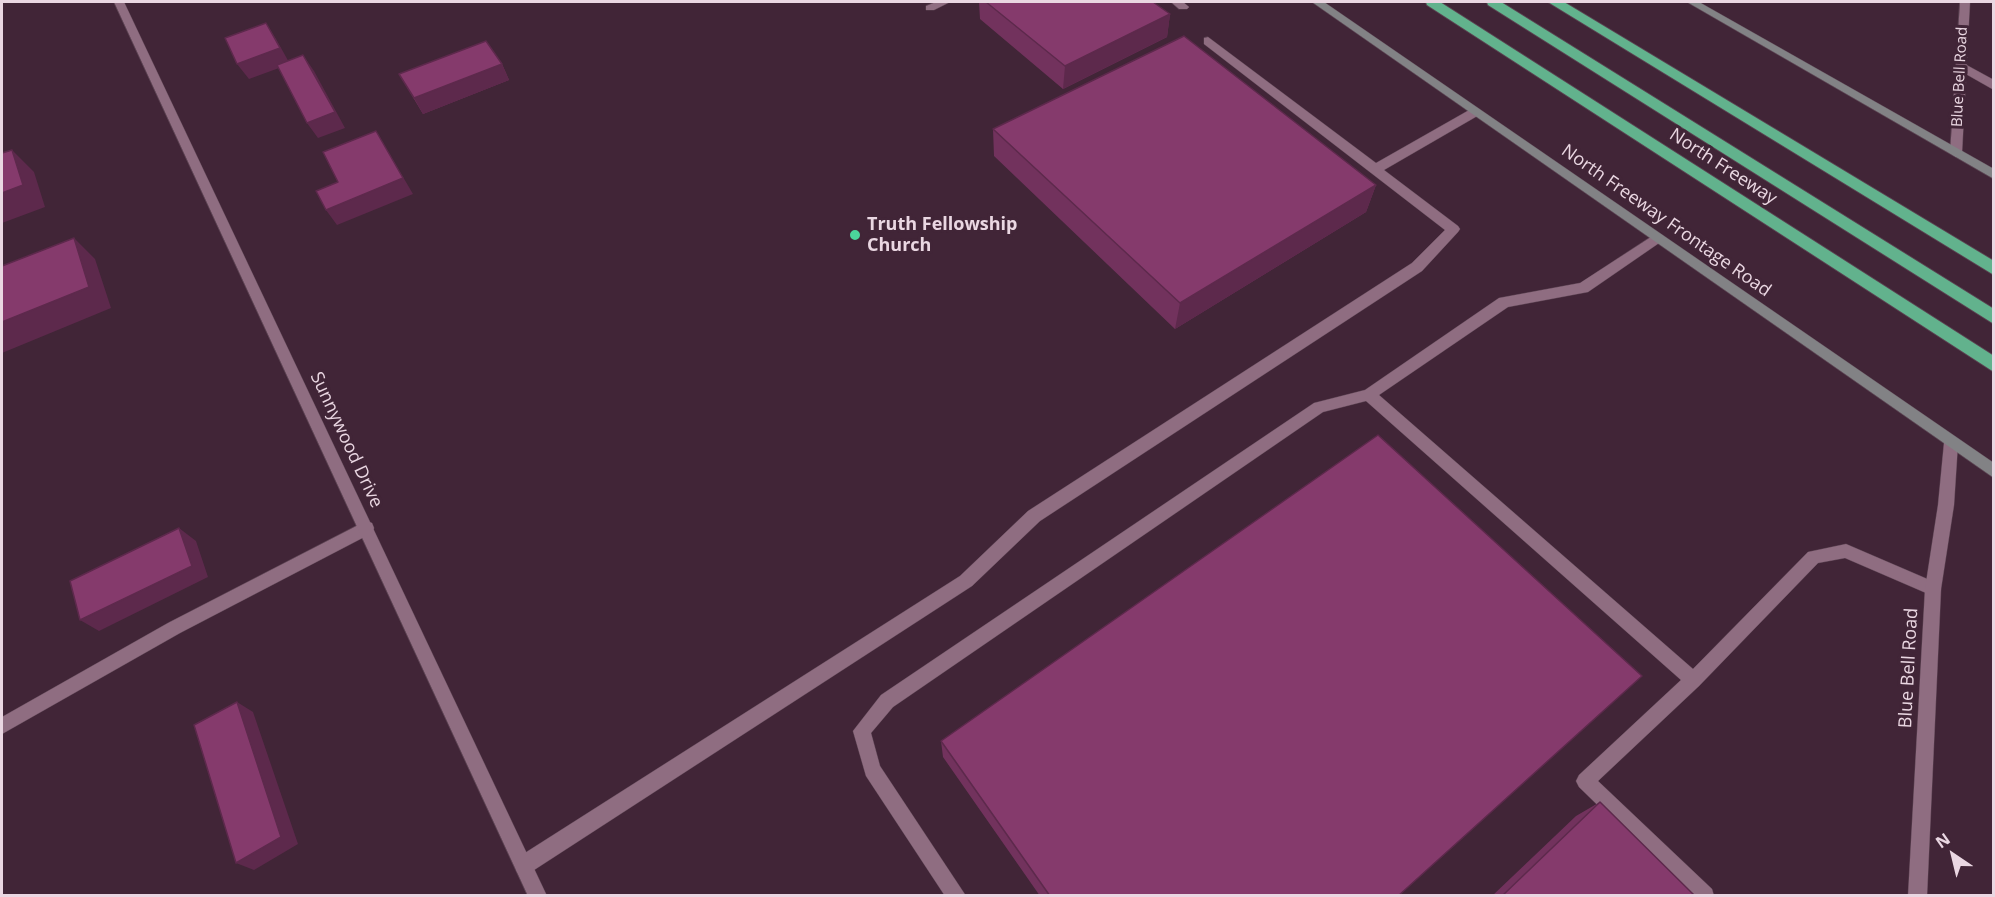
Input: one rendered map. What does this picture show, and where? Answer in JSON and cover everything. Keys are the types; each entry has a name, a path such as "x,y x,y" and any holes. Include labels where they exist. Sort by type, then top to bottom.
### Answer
{"highway":[{"name":"North Freeway","path":"1432,2 1994,365"},
{"name":"North Freeway","path":"1492,2 1994,318"},
{"path":"1555,2 1994,269"}],"main road":[{"name":"North Freeway Frontage Road","path":"1317,2 1994,472"},
{"path":"1692,2 1994,175"}],"street":[{"name":"Sunnywood Drive","path":"119,2 538,896"},
{"path":"930,8 945,2"},
{"name":"Blue Bell Road","path":"1956,153 1965,2"},
{"path":"524,865 966,581 1034,516 1417,267 1453,229 1208,41"},
{"path":"1961,66 1994,86"},
{"path":"1376,169 1475,112"},
{"path":"957,896 873,770 862,731 887,701 1319,407 1370,395 1504,302 1583,288 1657,238"},
{"path":"1370,395 1693,680"},
{"name":"Blue Bell Road","path":"1917,896 1933,589 1946,506 1951,443"},
{"path":"2,726 174,628 366,528"},
{"path":"1705,896 1585,781 1693,680 1814,557 1846,551 1933,589"}],"building":[{"path":"986,2 1153,2 1170,14 1065,66"},
{"path":"266,23 280,48 237,64 225,38"},
{"path":"1184,36 1376,185 1180,303 993,129"},
{"path":"486,41 502,64 414,98 399,74"},
{"path":"303,55 335,112 307,123 277,65"},
{"path":"376,131 403,178 326,210 316,191 338,182 323,152"},
{"path":"12,150 23,185 2,193 2,153"},
{"path":"74,238 89,287 2,322 2,266"},
{"path":"1378,435 1642,676 1398,896 1050,896 941,741"},
{"path":"179,528 192,566 80,620 70,581"},
{"path":"237,702 281,837 236,863 194,725"},
{"path":"1600,802 1695,896 1502,896"}],"place":[{"name":"Truth Fellowship Church","path":"855,235"}]}
